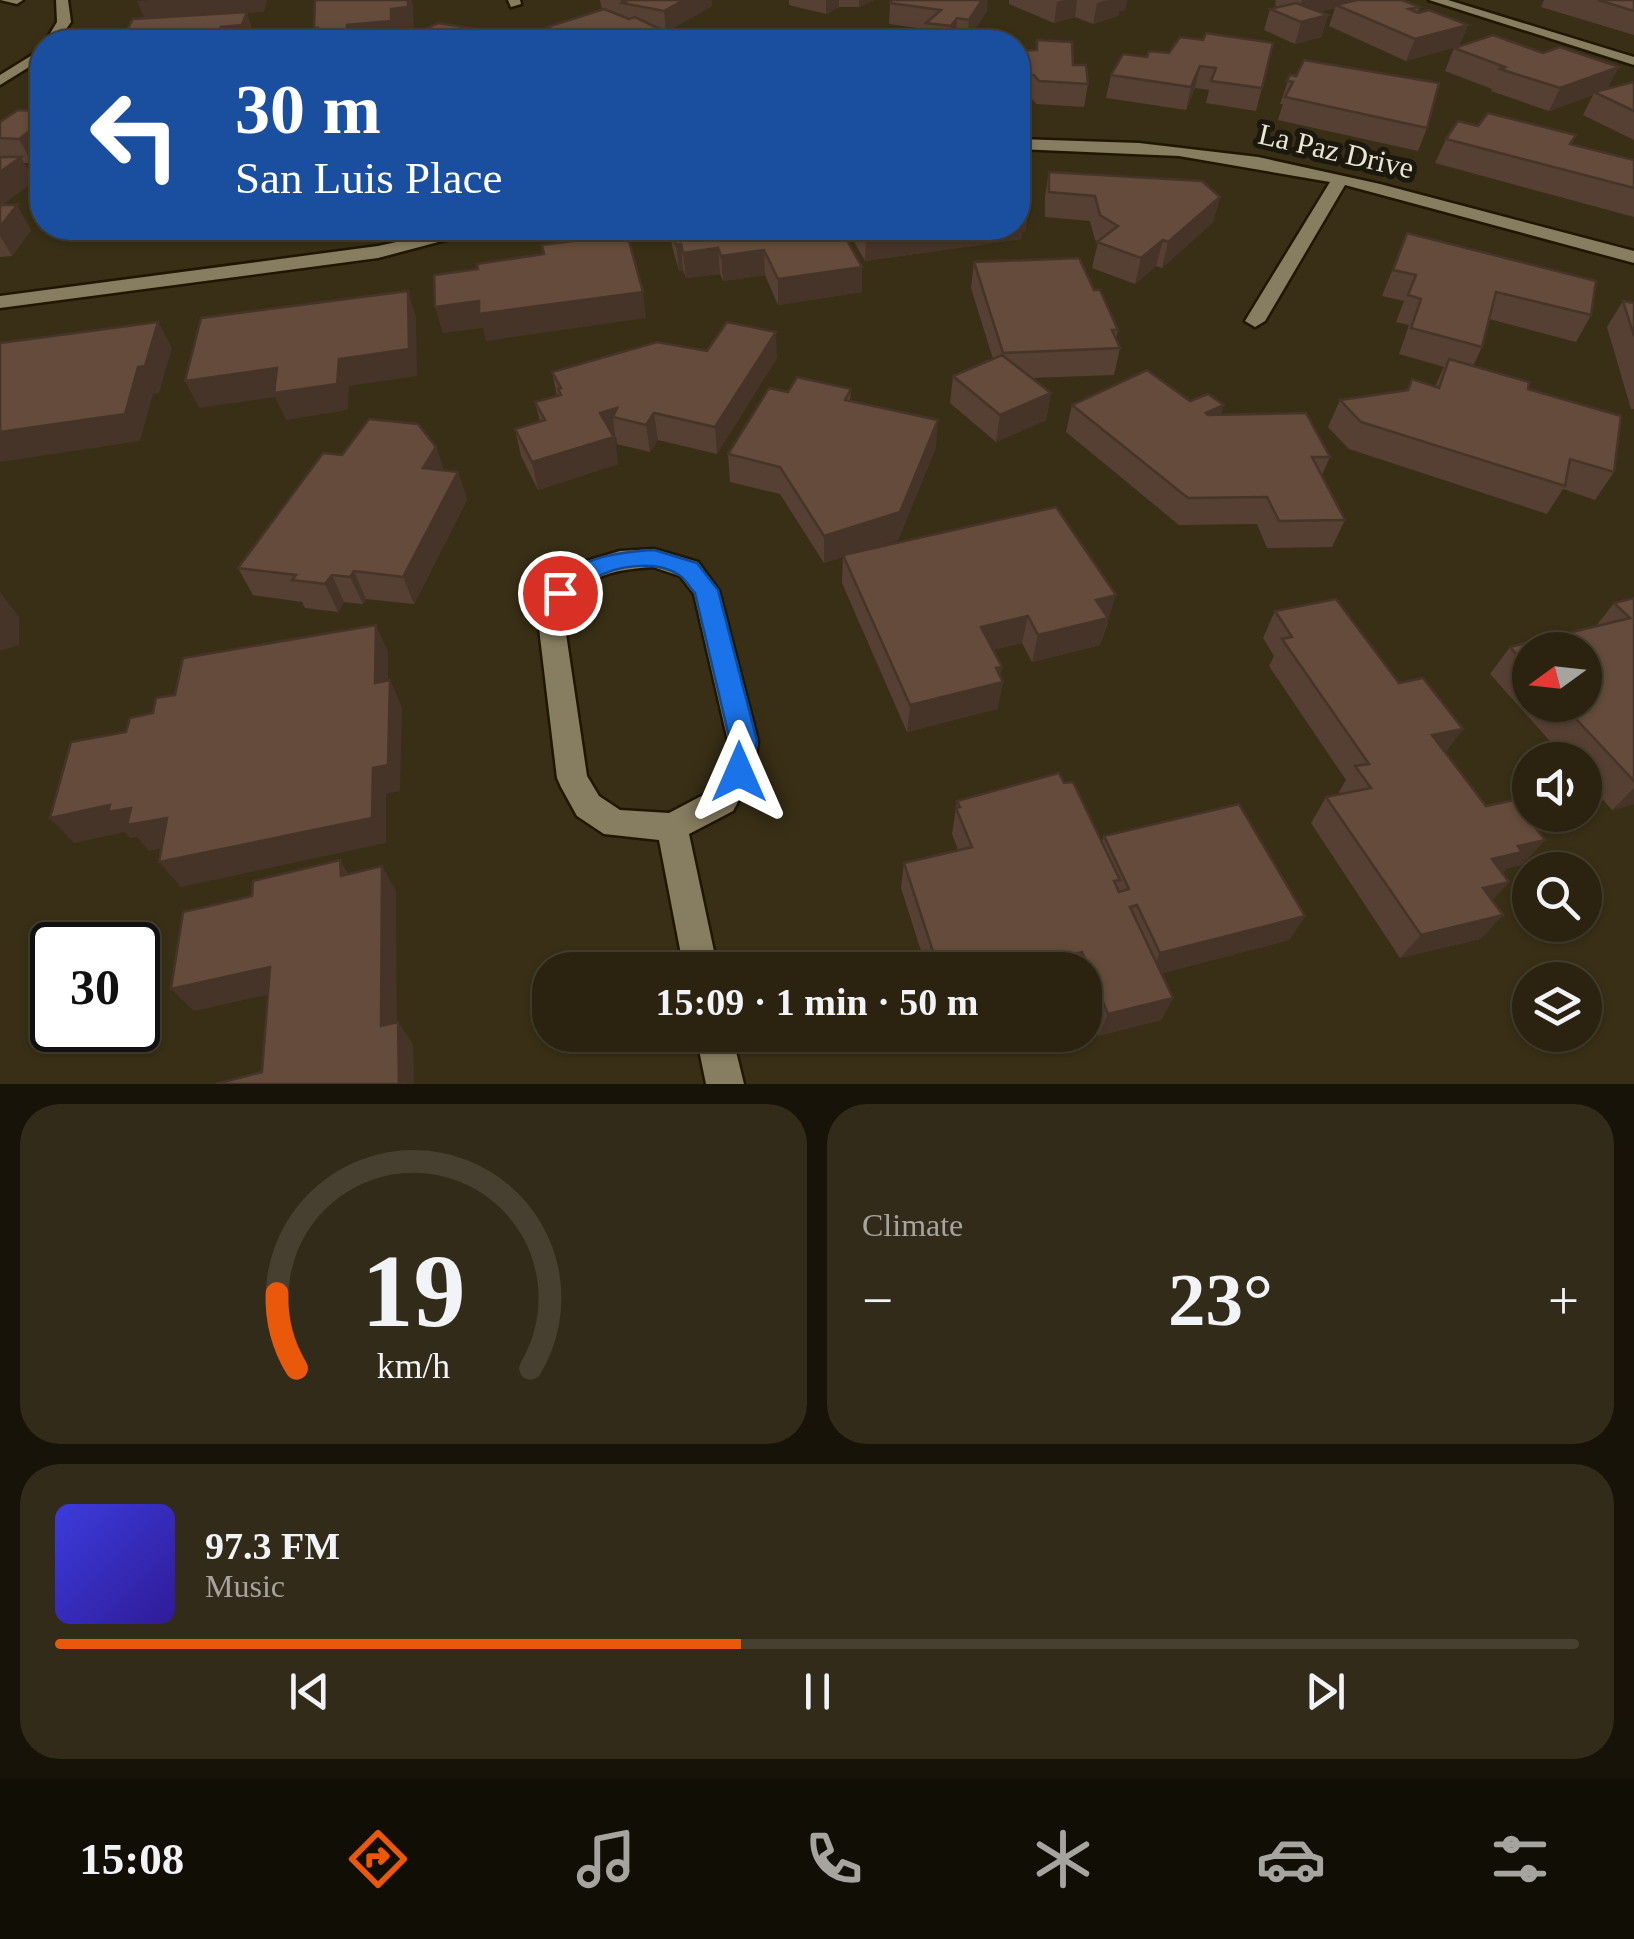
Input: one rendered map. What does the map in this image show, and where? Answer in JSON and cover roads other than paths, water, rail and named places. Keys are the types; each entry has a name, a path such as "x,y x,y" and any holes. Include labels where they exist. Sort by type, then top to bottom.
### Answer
{"street":[{"path":"6,0 18,0"},
{"path":"59,30 64,22 62,0"},
{"path":"1435,0 1634,61"},
{"path":"0,82 30,61"},
{"name":"La Paz Drive","path":"1030,144 1153,148 1264,163 1340,179 1634,257"},
{"path":"1255,321 1340,179"},
{"path":"0,302 378,252 430,240"},
{"path":"654,558 688,569 706,590 744,741 739,772 722,800 672,827 616,824 588,806 572,778 551,620 560,593 589,570 620,560 654,558"},
{"path":"672,827 697,952"},
{"path":"717,1052 724,1084"}]}
